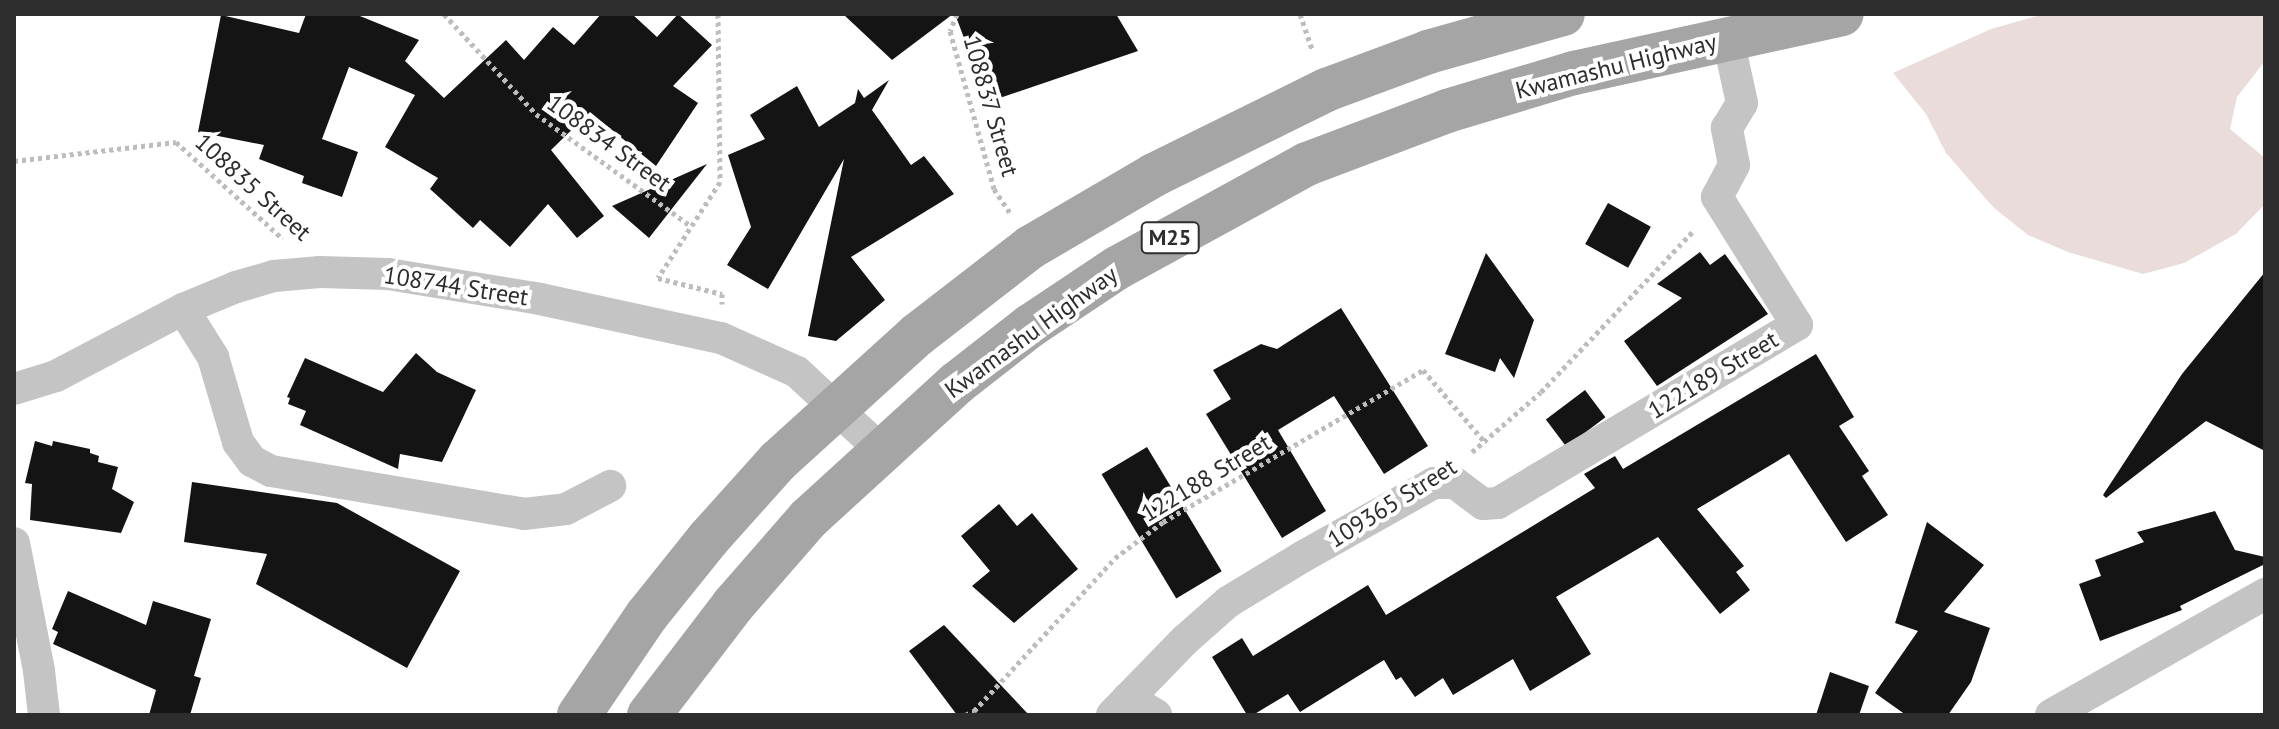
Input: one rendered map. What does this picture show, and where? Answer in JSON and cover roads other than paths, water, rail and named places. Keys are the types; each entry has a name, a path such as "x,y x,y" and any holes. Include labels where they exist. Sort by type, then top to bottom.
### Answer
{"main road":[{"name":"M25","path":"579,715 647,615 708,539 778,461 917,335 1031,247 1154,175 1326,90 1428,52 1563,14"},
{"name":"Kwamashu Highway","path":"649,715 733,605 809,518 881,450 993,355 1092,284 1167,239 1307,164 1447,111 1574,73 1842,14"}],"street":[{"name":"122189 Street","path":"1434,483 1455,483 1483,504 1498,503 1797,325 1717,197 1734,165 1727,128 1742,103 1728,39"},
{"name":"108744 Street","path":"14,389 56,376 183,309 236,287 274,276 320,272 388,274 505,293 721,338 797,372 881,450"},
{"path":"183,309 213,357 238,442 252,461 271,471 524,514 566,509 610,486"},
{"name":"109365 Street","path":"1120,706 1228,602 1434,483"},
{"path":"14,543 39,671 44,715"},
{"path":"2051,715 2265,594"},
{"path":"1120,706 1156,715"}]}
